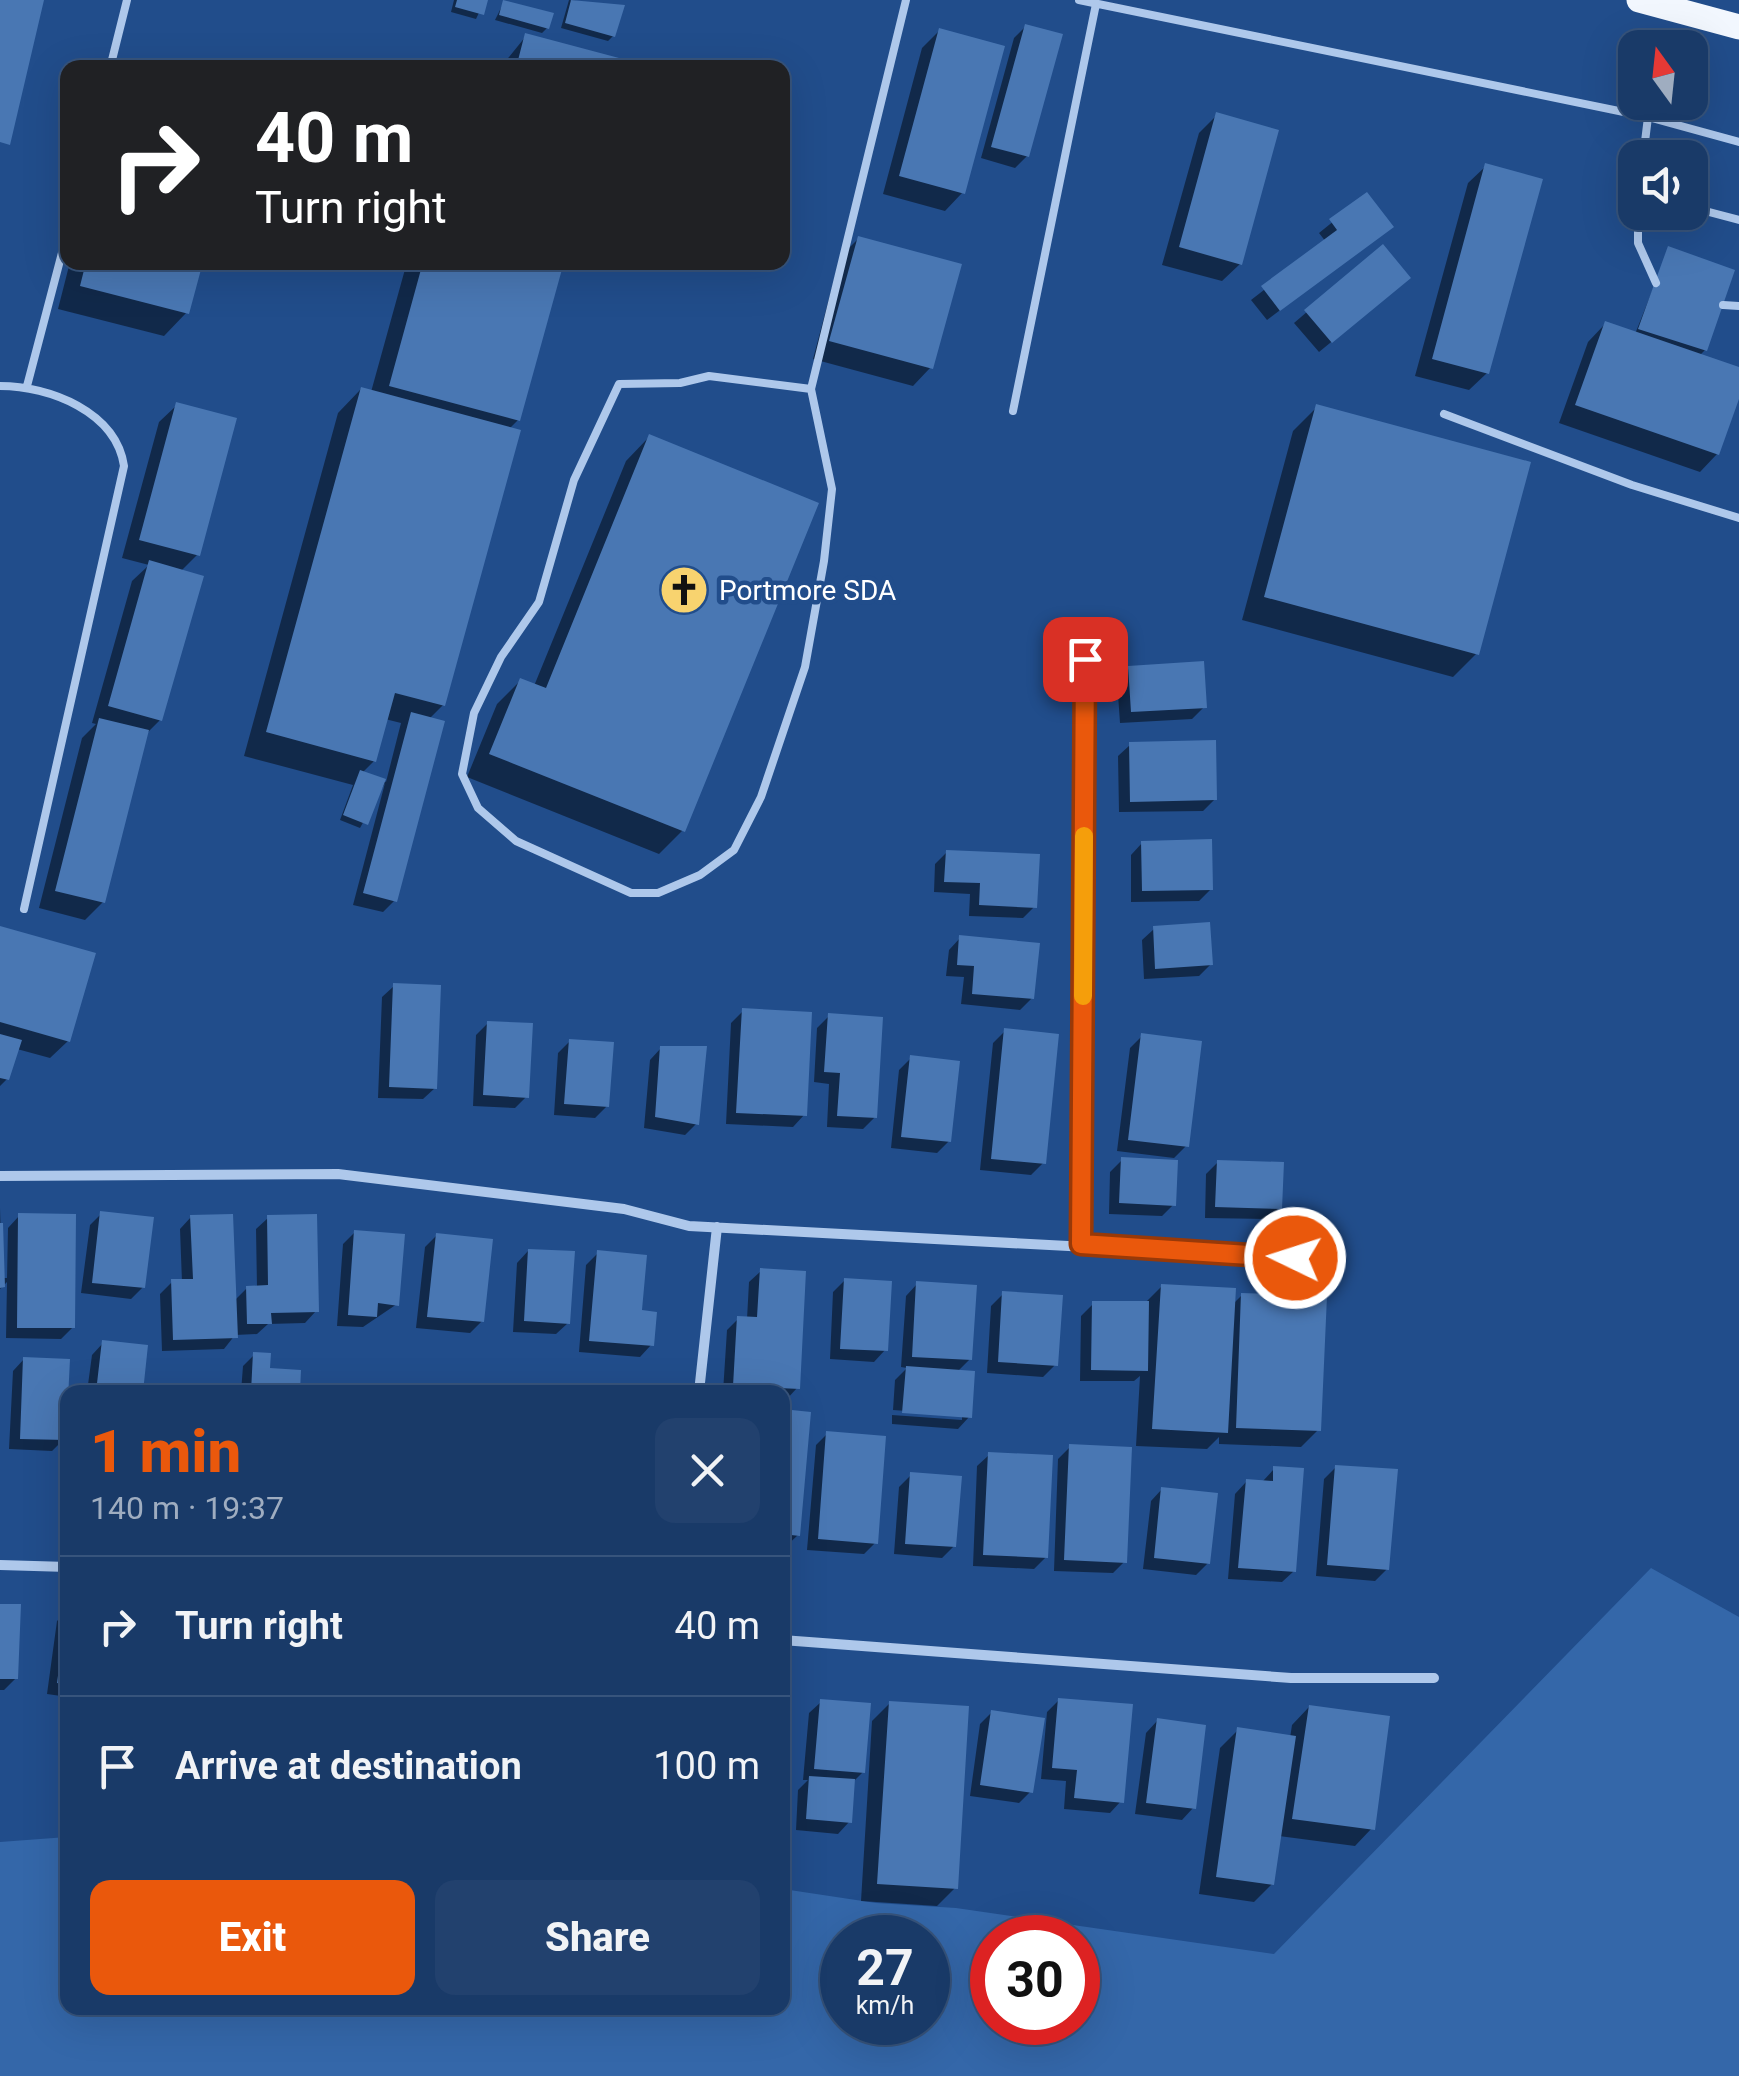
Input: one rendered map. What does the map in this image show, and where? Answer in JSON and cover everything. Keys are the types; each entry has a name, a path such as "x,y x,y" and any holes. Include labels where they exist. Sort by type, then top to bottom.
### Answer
{"main road":[{"path":"1640,0 1739,27"}],"street":[{"path":"1081,1244 1085,659"},
{"path":"0,1176 338,1174 624,1209 689,1226 1295,1258"},
{"path":"700,1385 717,1227"},
{"path":"0,1565 60,1567"},
{"path":"790,1641 1291,1678 1434,1678"}],"lane":[{"path":"112,60 127,0"},
{"path":"811,389 708,376 680,383 619,384 574,480 539,602 502,658 474,713 462,774 478,808 516,840 632,894 658,893 686,881 734,850 760,797 805,667 824,561 832,489 811,389 906,0"},
{"path":"1079,0 1618,111"},
{"path":"1013,411 1096,4"},
{"path":"1659,120 1739,142"},
{"path":"1708,212 1739,220"},
{"path":"1638,230 1638,243 1656,283"},
{"path":"27,386 60,260"},
{"path":"1723,305 1739,306"},
{"path":"0,386 27,386 103,419 120,443 124,466 24,909"},
{"path":"1444,414 1632,485 1739,518"}],"shaded area":[{"path":"1651,1568 1739,1617 1739,2076 0,2076 0,1842 60,1838 60,2015 790,2015 790,1890 1004,1915 970,1915 970,2045 1100,2045 1100,1929 1274,1954"}],"building":[{"path":"0,0 44,0 10,145 0,142"},
{"path":"457,0 488,0 484,15 455,7"},
{"path":"503,0 554,13 549,29 499,15"},
{"path":"571,0 625,5 615,37 565,23"},
{"path":"1025,24 1063,34 1029,157 991,147"},
{"path":"939,28 1005,46 965,194 899,176"},
{"path":"525,33 619,58 619,60 518,60"},
{"path":"1216,112 1279,130 1242,265 1179,247"},
{"path":"1485,163 1543,179 1489,374 1432,359"},
{"path":"1367,192 1394,227 1280,311 1261,286 1337,230 1329,219"},
{"path":"858,236 962,264 933,369 829,341"},
{"path":"1383,244 1411,278 1332,343 1304,310"},
{"path":"1668,246 1735,270 1707,351 1638,329"},
{"path":"84,270 201,270 189,314 80,286"},
{"path":"421,270 562,270 520,421 389,386"},
{"path":"1605,321 1739,367 1739,399 1719,455 1575,405"},
{"path":"361,387 521,430 445,706 395,693 376,762 266,732"},
{"path":"176,402 237,418 200,556 139,540"},
{"path":"1316,404 1531,462 1479,655 1264,597"},
{"name":"Portmore SDA","path":"649,434 819,503 685,832 489,754 520,678 546,688"},
{"path":"149,560 204,576 162,721 108,706"},
{"path":"1204,661 1207,708 1131,712 1128,666"},
{"path":"411,712 445,721 397,902 363,893"},
{"path":"99,718 149,730 105,903 55,891"},
{"path":"1216,740 1217,800 1130,802 1129,742"},
{"path":"360,770 386,779 368,825 343,815"},
{"path":"1212,839 1213,890 1142,891 1141,841"},
{"path":"946,850 1040,854 1037,908 979,905 980,883 944,882"},
{"path":"1210,922 1213,965 1155,969 1153,926"},
{"path":"0,926 96,953 70,1042 0,1022"},
{"path":"959,935 1040,943 1034,999 972,994 974,966 957,965"},
{"path":"393,983 441,985 437,1089 389,1087"},
{"path":"742,1008 812,1012 807,1116 736,1113"},
{"path":"828,1013 883,1017 877,1118 837,1116 840,1073 824,1072"},
{"path":"487,1021 533,1023 529,1098 483,1095"},
{"path":"1004,1028 1059,1034 1046,1164 991,1159"},
{"path":"1141,1033 1202,1041 1189,1147 1128,1140"},
{"path":"0,1034 22,1040 9,1080 0,1078"},
{"path":"569,1039 614,1042 609,1107 564,1104"},
{"path":"660,1046 707,1046 699,1125 655,1117"},
{"path":"910,1055 960,1061 951,1142 901,1137"},
{"path":"1121,1157 1178,1160 1176,1206 1119,1203"},
{"path":"1217,1160 1284,1162 1282,1209 1215,1207"},
{"path":"100,1211 154,1217 145,1288 92,1283"},
{"path":"18,1213 76,1214 75,1328 17,1328"},
{"path":"233,1214 238,1338 173,1340 171,1279 193,1279 190,1215"},
{"path":"317,1214 319,1312 271,1313 272,1324 247,1324 246,1286 268,1285 267,1215"},
{"path":"0,1223 5,1287 0,1288"},
{"path":"354,1230 405,1234 399,1306 378,1303 377,1317 348,1315"},
{"path":"436,1233 493,1239 484,1322 427,1317"},
{"path":"528,1249 575,1251 570,1324 524,1321"},
{"path":"597,1250 647,1255 642,1310 657,1312 654,1346 589,1341"},
{"path":"760,1268 806,1271 800,1389 790,1389 790,1385 733,1385 737,1316 757,1317"},
{"path":"844,1278 892,1281 888,1351 840,1349"},
{"path":"916,1281 977,1285 972,1360 912,1357"},
{"path":"1161,1284 1236,1288 1228,1433 1152,1429"},
{"path":"1002,1291 1063,1295 1058,1366 998,1362"},
{"path":"1241,1293 1327,1296 1321,1431 1236,1428"},
{"path":"1092,1301 1149,1301 1148,1371 1091,1370"},
{"path":"102,1340 148,1345 144,1385 97,1385"},
{"path":"253,1352 271,1353 270,1368 301,1370 300,1385 251,1385"},
{"path":"23,1357 70,1359 69,1385 60,1385 60,1440 20,1439"},
{"path":"906,1366 975,1371 972,1418 902,1413"},
{"path":"790,1410 811,1412 800,1536 790,1535"},
{"path":"826,1431 886,1436 878,1544 818,1539"},
{"path":"1069,1444 1132,1447 1127,1563 1064,1560"},
{"path":"988,1452 1053,1455 1048,1558 983,1555"},
{"path":"1335,1465 1398,1469 1389,1570 1327,1565"},
{"path":"1273,1466 1304,1468 1296,1572 1238,1568 1246,1479 1273,1481"},
{"path":"910,1472 962,1476 956,1547 905,1544"},
{"path":"1161,1487 1218,1493 1210,1564 1154,1558"},
{"path":"0,1604 21,1604 18,1679 0,1679"},
{"path":"1058,1698 1133,1704 1124,1803 1074,1798 1077,1770 1052,1768"},
{"path":"820,1699 871,1703 865,1773 814,1769"},
{"path":"889,1701 969,1706 958,1889 877,1884"},
{"path":"1309,1705 1390,1716 1375,1830 1292,1819"},
{"path":"991,1710 1045,1718 1033,1793 980,1785"},
{"path":"1157,1718 1206,1725 1196,1809 1146,1803"},
{"path":"1237,1727 1296,1736 1274,1885 1216,1877"},
{"path":"809,1776 855,1779 852,1823 806,1819"}],"slow traffic":[{"path":"1083,996 1084,836"}],"place":[{"name":"Portmore SDA","path":"684,590"}],"route":[{"path":"1085,659 1081,1244 1295,1258"}]}
